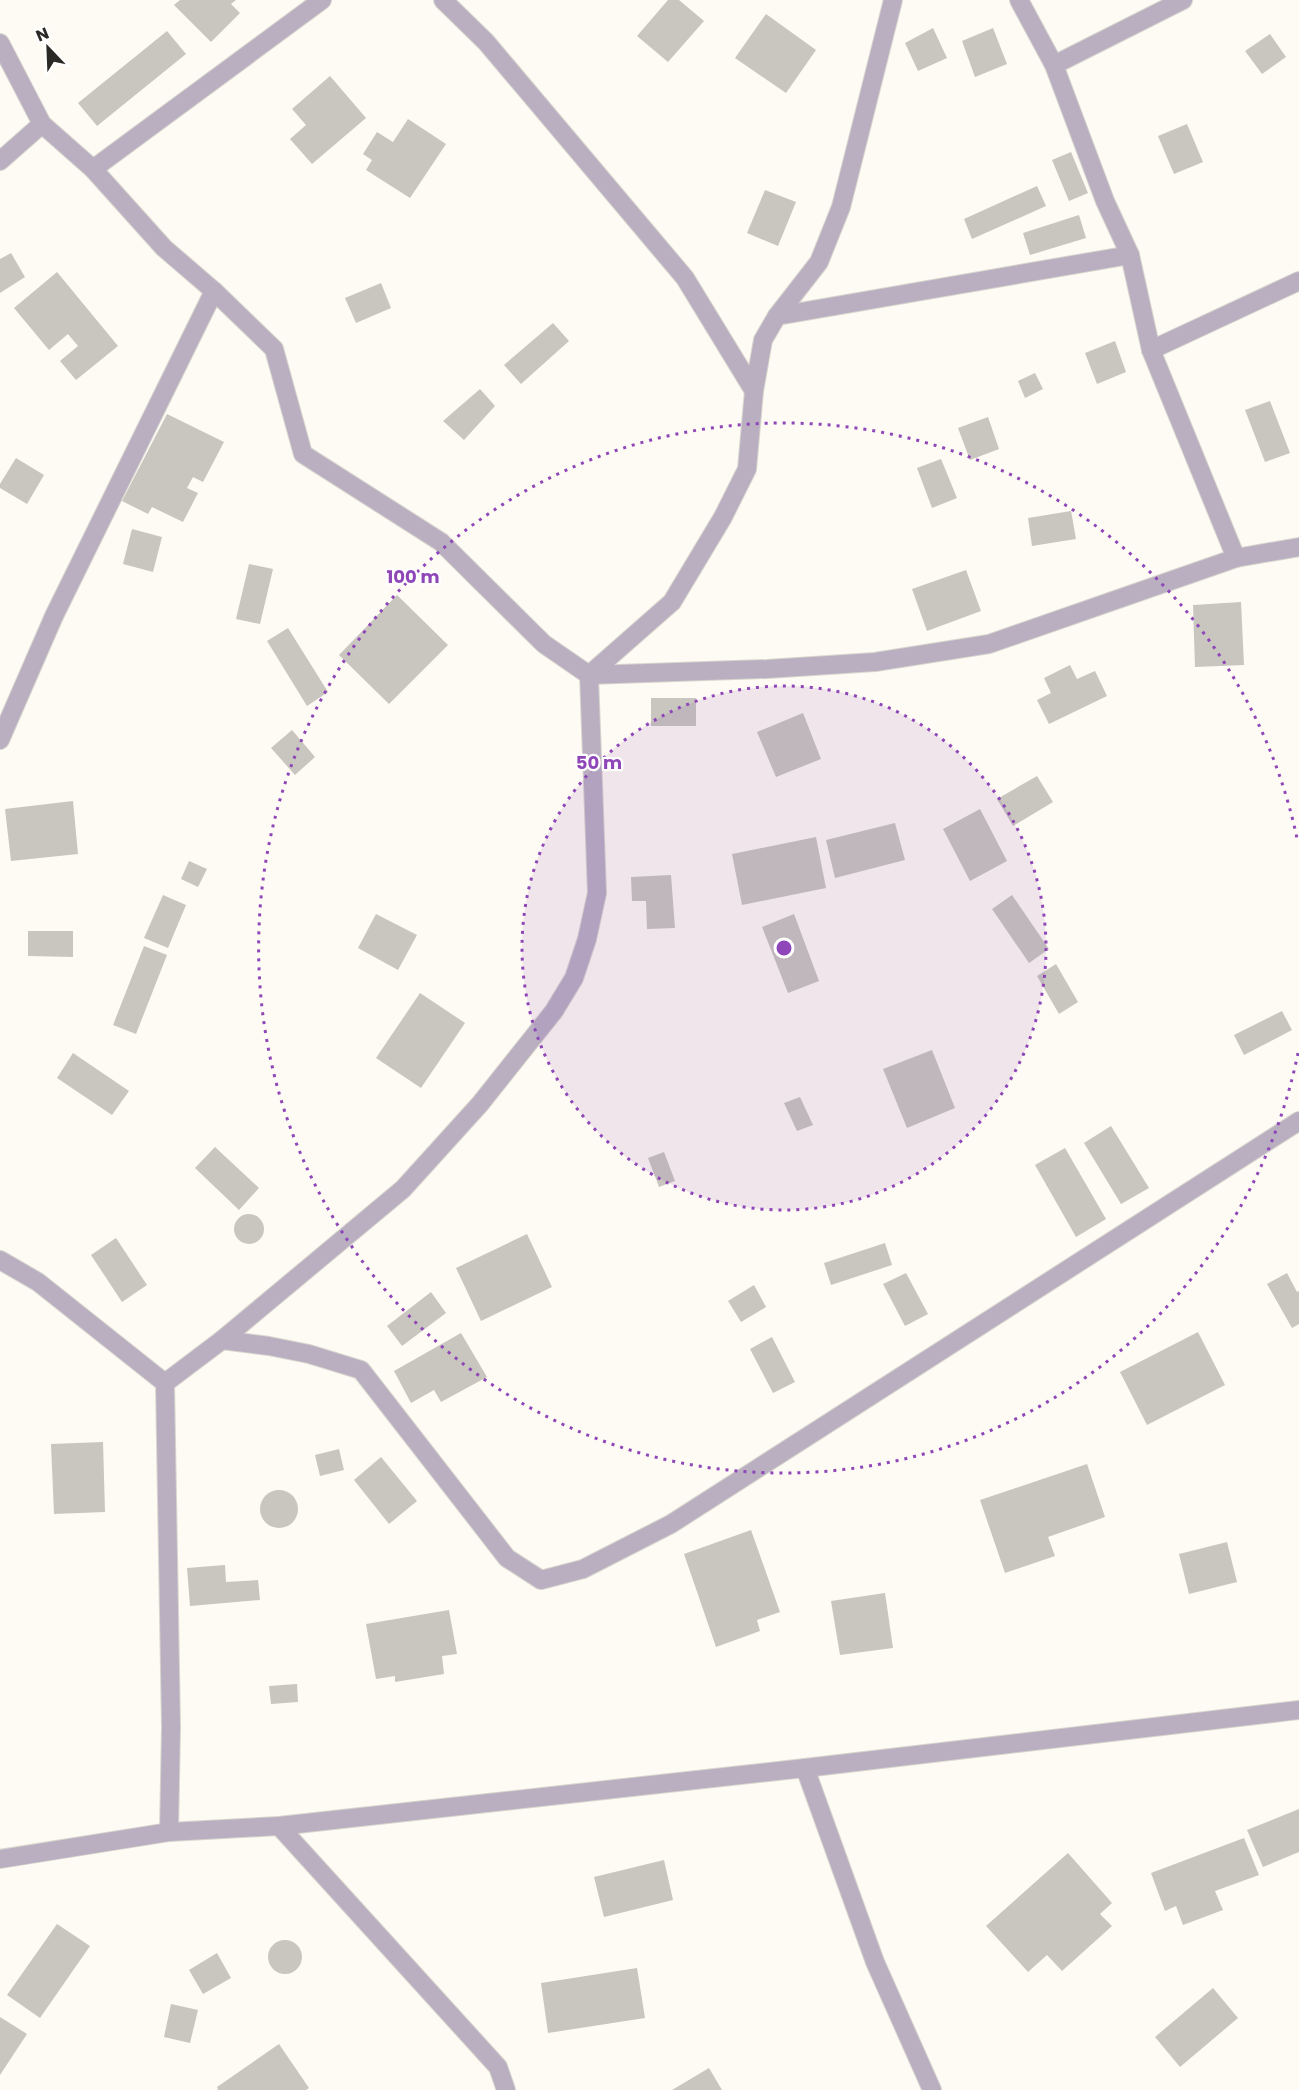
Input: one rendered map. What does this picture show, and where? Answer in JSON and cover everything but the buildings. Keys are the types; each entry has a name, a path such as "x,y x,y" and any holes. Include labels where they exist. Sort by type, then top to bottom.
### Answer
{"street":[{"path":"93,169 322,0"},
{"path":"443,0 486,42 685,278 754,391"},
{"path":"589,675 672,602 723,517 747,469 754,391 763,340 777,316 819,262 841,207 893,0"},
{"path":"1019,0 1054,65 1105,201 1130,255 1151,350 1236,558"},
{"path":"1054,65 1183,0"},
{"path":"0,43 42,124 93,169 164,248 214,291 274,349 303,454 441,542 544,644 589,675 767,669 875,662 989,644 1236,558 1299,547"},
{"path":"0,161 42,124"},
{"path":"777,316 1130,255"},
{"path":"1151,350 1299,281"},
{"path":"0,740 54,616 214,291"},
{"path":"165,1383 222,1340 403,1189 480,1104 554,1011 574,978 587,939 597,893 589,675"},
{"path":"222,1340 309,1354 361,1370 507,1558 541,1580 583,1569 671,1524 1299,1121"},
{"path":"0,1260 38,1282 165,1383"},
{"path":"165,1383 171,1727 169,1832"},
{"path":"0,1858 169,1832 279,1826 806,1768 1299,1710"},
{"path":"806,1768 875,1962 932,2090"},
{"path":"279,1826 498,2067 506,2090"}]}
